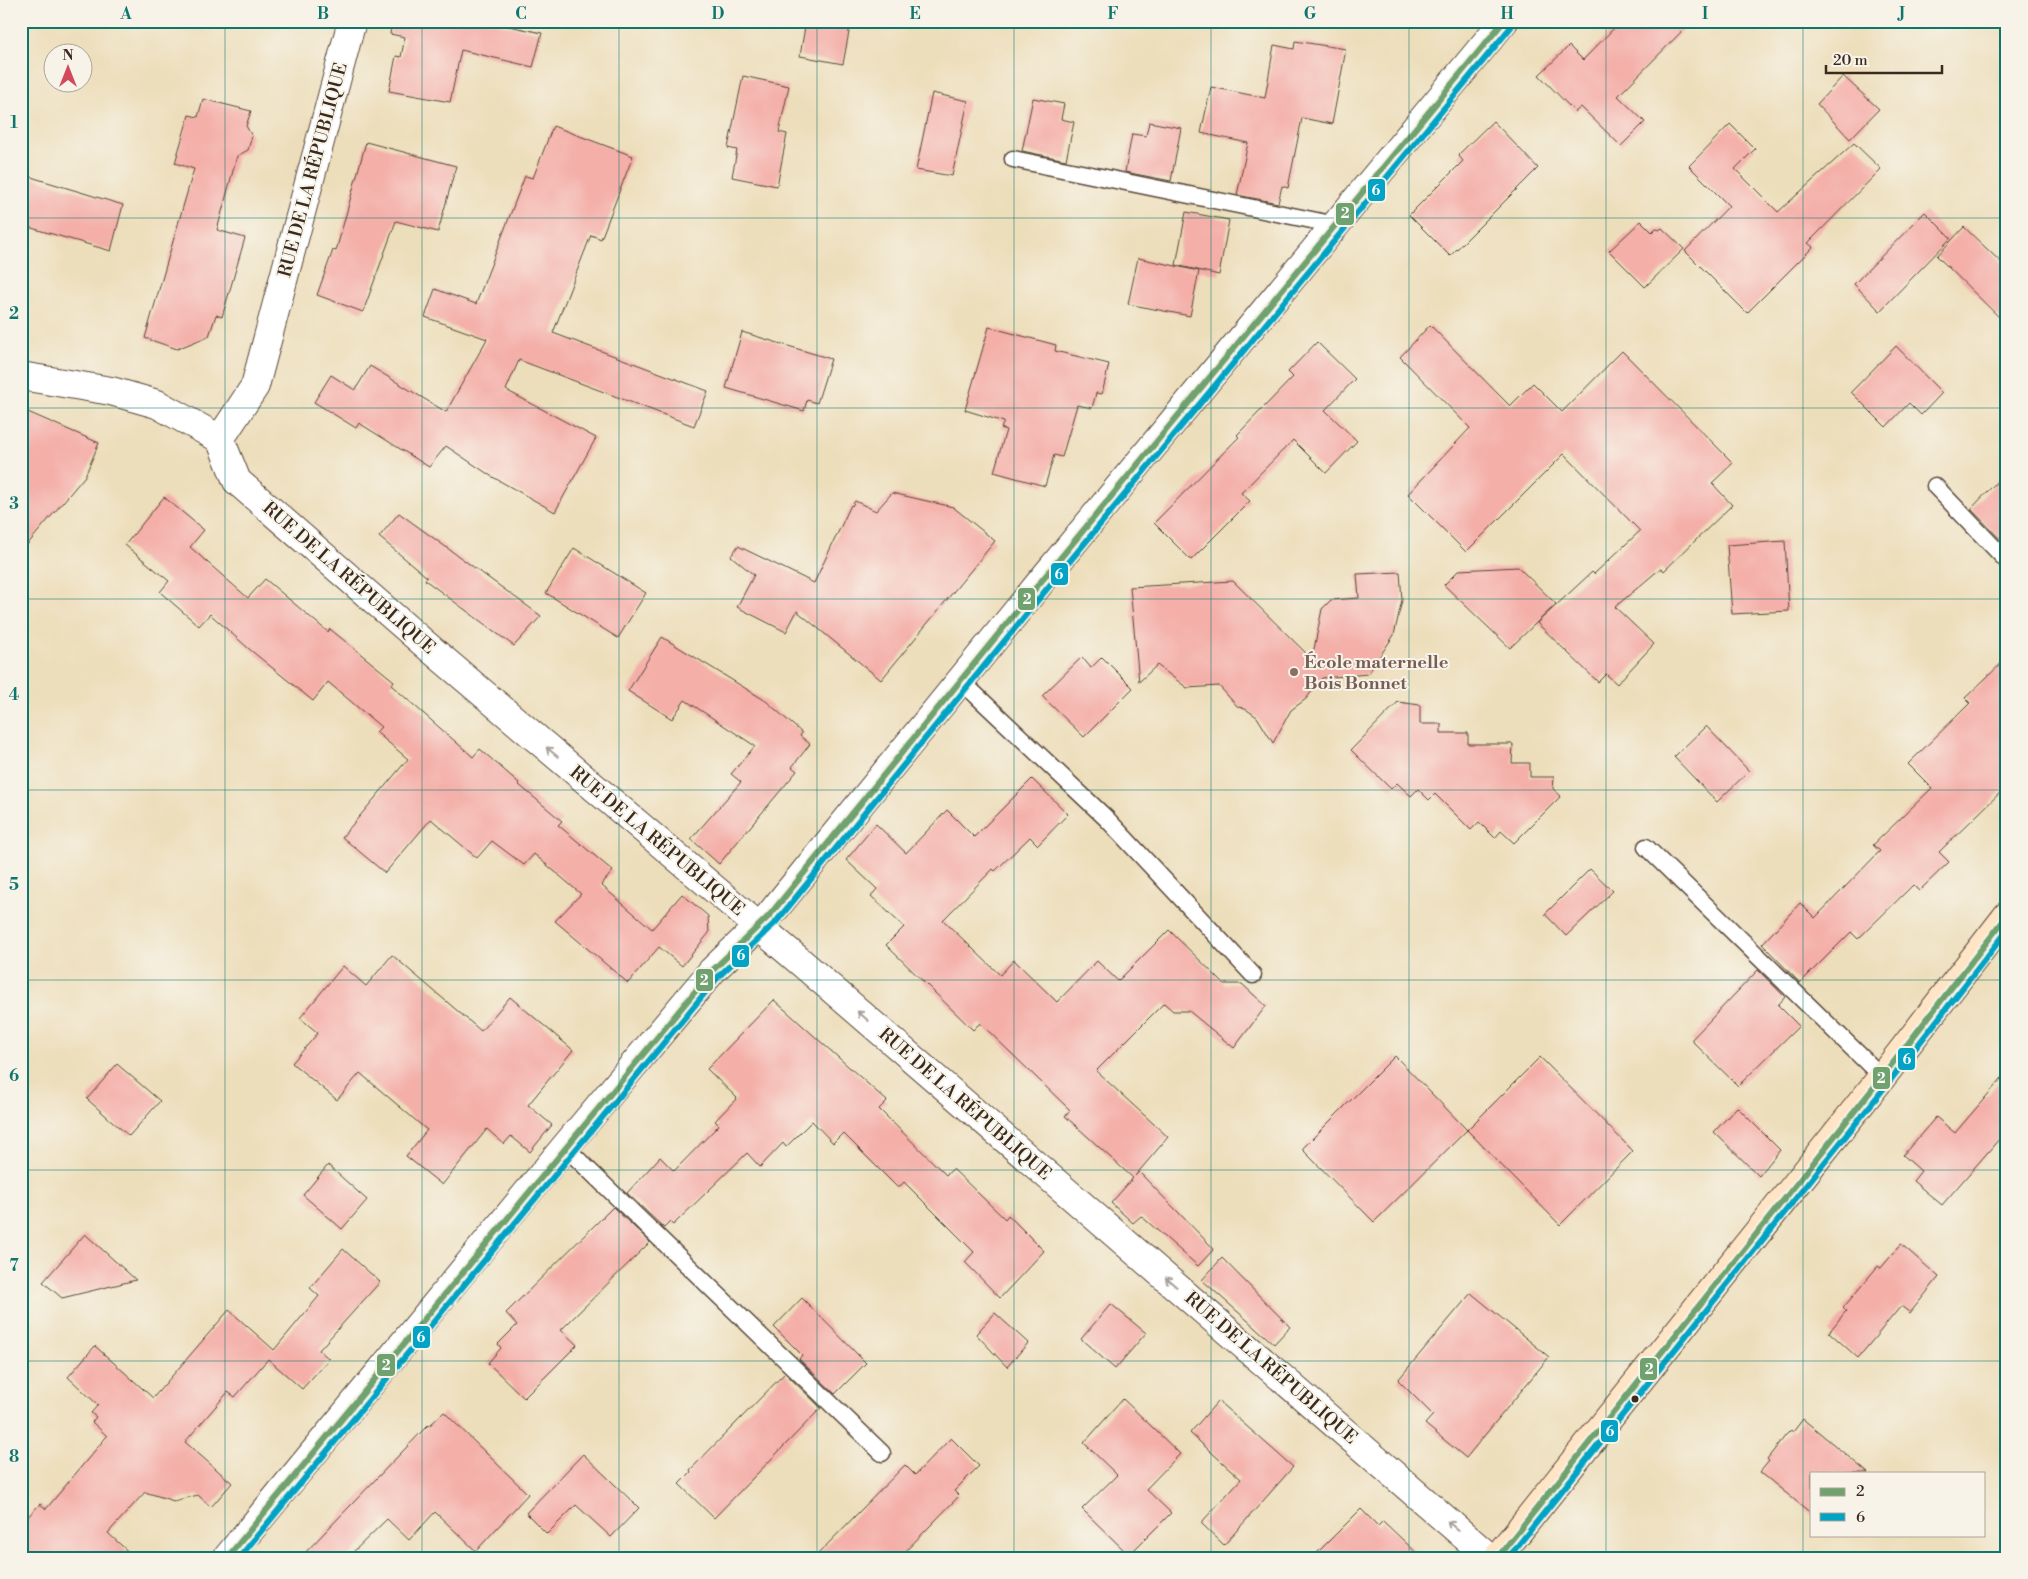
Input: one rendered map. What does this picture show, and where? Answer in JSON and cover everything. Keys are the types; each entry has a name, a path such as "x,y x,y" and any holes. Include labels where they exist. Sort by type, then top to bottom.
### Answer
{"main road":[{"path":"1497,1558 1882,1077 2007,916"}],"street":[{"name":"RUE DE LA RÉPUBLIQUE","path":"352,21 255,386 220,439 237,481 1490,1558"},
{"path":"227,1558 564,1147 712,971 744,938 758,927 1504,21"},
{"path":"21,376 111,392 157,404 220,439"}],"lane":[{"path":"1013,159 1336,225"},
{"path":"1935,486 2007,561"},
{"path":"960,680 1107,819 1253,975"},
{"path":"1646,847 1882,1077"},
{"path":"564,1147 882,1453"}],"building":[{"path":"392,21 485,21 542,33 533,67 461,50 450,102 389,91 396,56 401,57 405,37 390,34"},
{"path":"806,21 851,21 843,64 800,56"},
{"path":"1621,21 1692,21 1618,96 1645,122 1621,146 1581,107 1575,112 1539,75 1569,46 1583,60"},
{"path":"1295,41 1346,49 1332,124 1302,118 1288,188 1282,186 1278,203 1237,195 1248,143 1201,133 1211,87 1265,98 1274,45 1294,49"},
{"path":"743,76 789,86 779,132 787,134 777,186 732,177 737,150 728,148"},
{"path":"1843,76 1879,109 1850,139 1817,104"},
{"path":"932,93 968,101 952,176 916,170"},
{"path":"1033,98 1064,104 1061,119 1074,122 1066,160 1022,151"},
{"path":"203,99 251,111 246,126 252,136 248,150 237,156 217,230 245,238 222,317 216,315 209,336 177,349 145,338 194,169 175,163 189,115 198,117"},
{"path":"1493,121 1538,168 1450,256 1409,215 1463,161 1458,155"},
{"path":"1149,122 1181,128 1171,181 1125,172 1132,134 1146,136"},
{"path":"1730,124 1755,149 1735,169 1778,212 1854,143 1881,169 1808,243 1813,247 1747,313 1685,251 1729,206 1689,166"},
{"path":"553,126 633,156 601,239 591,235 553,333 708,391 694,426 519,360 506,390 596,438 555,512 491,476 446,446 429,467 359,423 356,428 314,402 331,375 355,390 370,366 446,412 487,339 425,317 435,289 476,304 525,176 533,178"},
{"path":"366,142 456,166 438,232 396,221 363,312 317,295 333,250 336,251"},
{"path":"21,174 123,205 111,251 21,225"},
{"path":"1186,212 1229,220 1219,275 1176,265"},
{"path":"1925,212 1951,238 1880,311 1854,284"},
{"path":"1641,221 1652,232 1656,228 1659,230 1662,228 1684,249 1645,287 1609,251"},
{"path":"1964,227 2007,268 2007,325 1937,256"},
{"path":"1138,258 1199,271 1190,316 1128,304"},
{"path":"1430,325 1510,406 1533,383 1562,412 1622,351 1733,463 1712,483 1732,505 1664,571 1661,568 1615,607 1654,644 1617,684 1606,674 1598,682 1537,623 1640,531 1564,454 1466,552 1408,494 1470,428 1400,357"},
{"path":"989,327 1056,345 1055,351 1109,364 1102,394 1096,393 1092,408 1077,405 1062,457 1054,455 1045,486 994,472 1006,430 1001,428 1004,422 965,410"},
{"path":"742,332 831,359 817,403 807,400 804,411 726,388"},
{"path":"1317,342 1355,379 1325,410 1357,441 1326,473 1293,440 1241,493 1250,501 1191,560 1154,523 1239,437 1237,435 1293,377 1288,372"},
{"path":"1896,346 1942,393 1921,415 1909,403 1886,427 1851,392"},
{"path":"21,409 99,443 85,476 21,552"},
{"path":"2007,471 2007,546 1971,509"},
{"path":"892,493 953,507 995,541 881,680 797,611 786,632 737,607 754,575 731,556 738,546 814,583 851,505 855,501 876,511"},
{"path":"164,497 204,530 190,547 248,598 265,579 328,632 330,629 394,681 391,685 473,757 480,749 562,821 558,825 613,871 601,885 652,929 682,894 708,916 709,933 682,966 659,947 628,983 555,921 581,894 534,854 524,865 492,841 477,858 431,819 385,873 342,837 408,759 376,732 381,727 328,682 313,701 210,614 199,626 160,592 169,581 125,545"},
{"path":"399,513 541,616 514,646 425,580 427,577 379,537"},
{"path":"1785,541 1789,611 1732,614 1727,545"},
{"path":"574,548 646,593 618,638 546,593"},
{"path":"1518,567 1556,604 1510,648 1444,585 1459,570"},
{"path":"1400,572 1402,600 1394,635 1368,674 1322,678 1306,699 1291,710 1273,743 1257,717 1237,706 1219,686 1187,688 1157,665 1139,682 1130,587 1233,581 1312,659 1322,609 1331,600 1359,598 1357,574"},
{"path":"662,637 766,701 802,733 800,736 810,744 792,767 797,771 719,864 691,839 741,782 731,774 755,746 685,700 672,719 628,691"},
{"path":"1082,657 1091,668 1102,657 1133,688 1084,737 1042,696"},
{"path":"2007,658 2007,786 1939,852 1949,862 1919,891 1913,885 1858,939 1851,932 1800,983 1762,944 1800,903 1815,918 1880,851 1873,845 1932,788 1908,764 1970,703 1965,698"},
{"path":"1398,702 1420,705 1420,724 1441,724 1441,733 1468,733 1468,744 1513,744 1512,763 1530,763 1530,777 1554,777 1553,789 1561,796 1514,843 1501,831 1495,838 1479,822 1471,830 1435,794 1429,800 1418,789 1411,796 1397,783 1391,789 1351,750"},
{"path":"1706,726 1749,771 1717,802 1674,757"},
{"path":"1032,779 1068,814 1038,845 1030,837 995,871 993,869 943,920 1000,975 1014,960 1057,1002 1097,961 1118,981 1169,930 1224,984 1242,984 1266,1006 1234,1048 1189,1011 1173,1011 1164,1003 1096,1071 1168,1137 1135,1176 1139,1172 1214,1249 1198,1266 1141,1216 1133,1223 1111,1203 1133,1178 1065,1116 1070,1110 980,1023 973,1030 886,945 904,927 871,896 877,889 846,860 876,824 906,853 947,810 974,837"},
{"path":"1590,869 1613,891 1566,936 1545,914"},
{"path":"392,955 481,1031 510,997 573,1050 528,1105 552,1125 530,1152 511,1136 504,1144 487,1129 442,1185 406,1156 427,1130 360,1073 337,1100 292,1063 318,1033 300,1018 343,966 366,986"},
{"path":"1758,970 1785,997 1778,1005 1799,1026 1738,1086 1691,1040"},
{"path":"774,1000 887,1101 879,1109 946,1175 953,1169 1005,1219 1008,1215 1044,1251 1000,1298 965,1262 974,1252 904,1182 898,1188 843,1133 833,1143 812,1121 786,1147 783,1143 760,1167 747,1153 673,1225 670,1222 664,1228 627,1193 660,1157 674,1171 719,1125 715,1121 737,1098 707,1069"},
{"path":"1395,1056 1467,1130 1374,1222 1302,1149"},
{"path":"1540,1057 1633,1151 1560,1225 1467,1130"},
{"path":"117,1064 160,1101 129,1136 87,1099"},
{"path":"2007,1072 2007,1130 1942,1205 1913,1181 1921,1171 1903,1155 1936,1117 1955,1133"},
{"path":"1737,1107 1780,1150 1759,1176 1714,1132"},
{"path":"328,1165 367,1200 342,1229 303,1195"},
{"path":"613,1207 650,1242 561,1330 577,1345 524,1398 488,1363 501,1348 498,1344 517,1325 506,1313"},
{"path":"85,1234 136,1280 62,1298 43,1282"},
{"path":"1901,1244 1939,1277 1910,1313 1901,1306 1858,1358 1829,1332 1846,1311 1843,1308 1878,1266 1881,1268"},
{"path":"343,1249 380,1282 319,1350 329,1359 302,1389 268,1359 235,1397 228,1392 185,1442 232,1483 211,1507 198,1495 174,1501 145,1492 108,1533 135,1558 21,1558 21,1524 40,1504 46,1509 107,1436 92,1422 96,1417 91,1413 98,1405 68,1377 95,1346 153,1398 229,1310 274,1350 319,1296 310,1288"},
{"path":"1222,1258 1290,1327 1274,1344 1202,1280"},
{"path":"1471,1293 1549,1357 1466,1458 1425,1424 1433,1415 1398,1380"},
{"path":"802,1298 866,1363 835,1394 799,1359 802,1355 774,1327"},
{"path":"1111,1304 1146,1333 1115,1369 1081,1339"},
{"path":"995,1313 1028,1343 1007,1367 976,1334"},
{"path":"785,1373 821,1408 714,1518 679,1484 691,1472 690,1470"},
{"path":"1123,1399 1180,1454 1146,1489 1171,1513 1129,1555 1082,1509 1117,1475 1084,1443"},
{"path":"1218,1401 1293,1467 1224,1545 1201,1523 1241,1479 1190,1433"},
{"path":"444,1412 528,1494 476,1551 435,1512 409,1540 387,1519 347,1558 300,1558 428,1425"},
{"path":"1803,1419 1867,1472 1810,1472 1810,1512 1760,1472 1769,1461 1767,1459 1786,1435 1791,1430 1793,1432"},
{"path":"951,1438 979,1466 954,1491 959,1496 899,1558 814,1558 905,1465 915,1475"},
{"path":"583,1454 639,1508 611,1537 576,1505 547,1534 526,1513"},
{"path":"1361,1509 1378,1526 1383,1521 1422,1558 1312,1558"}],"transit line":[{"name":"2","path":"227,1558 712,971 769,916 1039,584 1504,21"},
{"name":"6","path":"239,1558 718,977 776,922 1046,590 1511,27"},
{"name":"2","path":"1497,1558 1882,1077 2007,916"},
{"name":"6","path":"1508,1558 1889,1082 2007,931"}],"place":[{"name":"École maternelle Bois Bonnet","path":"1294,672"}]}
